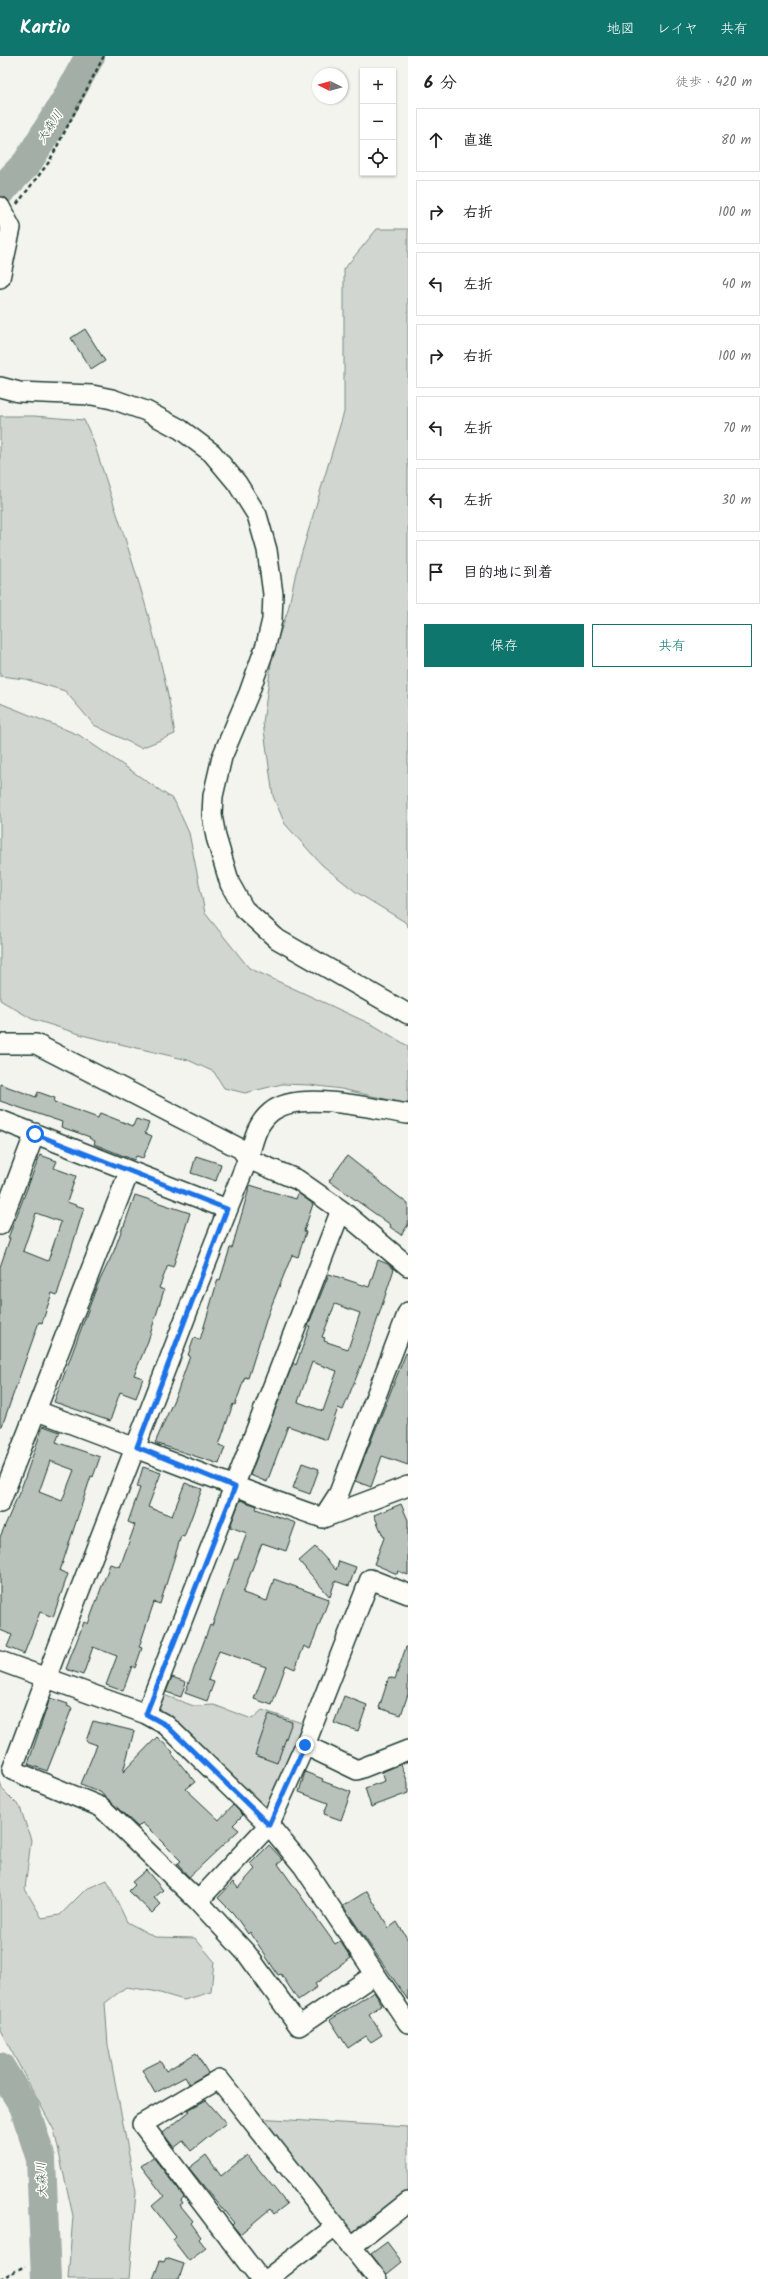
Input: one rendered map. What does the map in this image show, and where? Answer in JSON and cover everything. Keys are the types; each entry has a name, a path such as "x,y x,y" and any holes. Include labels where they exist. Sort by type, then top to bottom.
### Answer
{"street":[{"path":"0,278 11,228 2,210"},
{"path":"0,387 19,392 92,395 112,399 146,411 180,428 212,453 237,483 257,515 267,550 273,594 272,620 266,645 249,693 222,757 213,796 212,815 216,837 230,884 244,909 277,939 408,1014"},
{"path":"0,1044 36,1044 241,1149 248,1159 298,1180 341,1210 408,1266"},
{"path":"374,1975 299,2026 247,1954 198,1901 101,1807 12,1770 45,1678 137,1447 227,1209 248,1159 253,1138 259,1125 279,1107 292,1102 316,1101 408,1114"},
{"path":"0,1120 227,1209"},
{"path":"0,1224 35,1134"},
{"path":"0,1503 130,1172"},
{"path":"146,1714 341,1210"},
{"path":"323,1518 339,1493 408,1312"},
{"path":"37,1411 137,1447 235,1487 323,1518 408,1486"},
{"path":"198,1901 269,1825 305,1745 370,1579 408,1594"},
{"path":"0,1661 146,1714 166,1725 269,1825 303,1866 356,1943 374,1975 408,2023"},
{"path":"305,1745 357,1770 408,1750"},
{"path":"260,2279 142,2124 219,2079 377,2279"},
{"path":"351,2246 408,2202"},
{"path":"267,2279 335,2226"}],"path":[{"path":"2,210 24,197 49,162 104,56"},
{"path":"0,2279 24,2266"}],"shaded area":[{"path":"377,229 408,229 408,927 405,922 356,892 322,865 285,824 273,796 263,723 272,656 288,610 296,572 344,412 344,269"},
{"path":"0,416 34,416 84,420 93,440 140,586 160,659 175,734 141,748 94,725 65,691 25,679 0,676"},
{"path":"0,703 79,735 174,800 189,833 205,913 249,968 375,1026 408,1046 408,1104 341,1089 310,1085 282,1084 245,1093 224,1088 214,1072 188,1060 86,1036 32,1019 0,1000"},
{"path":"158,1693 194,1706 214,1705 252,1719 262,1710 308,1725 268,1818 151,1712"},
{"path":"0,1782 3,1790 20,1807 31,1840 25,1889 42,1918 60,1915 86,1889 107,1880 127,1922 155,1937 195,1938 214,1961 211,1992 184,2000 153,1991 126,1987 105,2003 108,2045 136,2192 129,2279 68,2279 73,2216 54,2130 0,2030"},
{"path":"256,2118 408,2127 408,2193 351,2238"}],"building":[{"path":"85,329 105,361 91,370 71,338"},
{"path":"0,1084 36,1097 38,1092 55,1098 54,1102 98,1118 100,1113 133,1126 136,1119 149,1123 145,1133 152,1136 143,1158 136,1156 134,1160 94,1144 95,1141 89,1138 90,1137 61,1127 62,1122 0,1101"},
{"path":"40,1155 57,1161 54,1168 76,1176 67,1202 84,1208 57,1295 52,1293 42,1323 39,1322 2,1426 0,1426 0,1267 10,1238 8,1238","holes":["36,1213 61,1222 48,1261 23,1251"]},
{"path":"196,1156 221,1164 216,1181 191,1173"},
{"path":"347,1156 408,1204 408,1225 401,1235 390,1227 391,1225 329,1181"},
{"path":"250,1185 296,1199 298,1193 313,1204 304,1231 306,1232 298,1257 292,1255 268,1314 248,1378 245,1377 235,1405 233,1404 219,1445 225,1447 219,1464 155,1443 178,1390 190,1356 188,1355 194,1338 200,1340 218,1279 220,1280 230,1248 232,1248"},
{"path":"135,1195 190,1213 173,1267 168,1265 159,1288 164,1290 148,1341 134,1375 143,1378 136,1398 120,1392 110,1421 54,1402 97,1286 114,1251"},
{"path":"378,1260 388,1264 394,1269 367,1351 343,1410 338,1408 327,1440 288,1426 267,1482 250,1475 293,1363 296,1365 310,1326 308,1326 329,1274 369,1287","holes":["335,1304 360,1313 348,1349 324,1341 325,1338 322,1337","312,1362 337,1371 323,1411 298,1402"]},
{"path":"406,1353 408,1354 408,1465 382,1456 371,1487 355,1481"},
{"path":"43,1426 60,1432 56,1442 100,1457 93,1477 91,1476 60,1571 68,1574 53,1617 40,1612 24,1654 7,1647 12,1635 0,1630 0,1537 22,1486","holes":["50,1461 74,1470 62,1501 39,1492"]},
{"path":"302,1463 319,1469 310,1494 293,1488"},
{"path":"143,1467 161,1473 148,1507 172,1516 185,1483 202,1489 184,1537 181,1536 160,1604 154,1602 139,1647 142,1648 135,1668 132,1666 123,1691 106,1685 117,1656 93,1647 83,1675 66,1669 84,1622 88,1624 110,1564 120,1567 135,1525 128,1522 140,1488 137,1487"},
{"path":"240,1500 257,1506 256,1509 296,1523 286,1551 262,1543 243,1593 267,1601 274,1579 329,1599 310,1649 304,1646 295,1669 286,1665 272,1705 254,1699 266,1667 219,1651 208,1680 214,1682 207,1701 185,1693 210,1625 212,1626 235,1559 237,1560 247,1533 230,1527"},
{"path":"401,1504 408,1520 408,1575 398,1571 397,1574 374,1564 384,1538 374,1515"},
{"path":"315,1547 336,1570 339,1561 356,1567 349,1586 335,1581 330,1597 299,1561"},
{"path":"406,1647 408,1647 408,1694 401,1715 379,1708 389,1677 395,1679"},
{"path":"172,1677 186,1682 181,1697 166,1692"},
{"path":"344,1696 367,1705 358,1731 334,1723"},
{"path":"50,1698 68,1704 67,1706 72,1708 47,1771 28,1764"},
{"path":"269,1714 292,1722 277,1763 255,1755"},
{"path":"93,1721 134,1731 123,1772 157,1737 173,1752 172,1754 195,1782 186,1789 219,1820 233,1805 243,1815 233,1825 239,1830 189,1877 177,1864 181,1861 148,1828 142,1823 138,1827 100,1792 81,1784 97,1745 86,1741"},
{"path":"401,1764 408,1783 408,1793 371,1807 365,1788 385,1781 382,1772"},
{"path":"305,1772 323,1779 322,1781 351,1792 341,1820 324,1814 328,1803 299,1792"},
{"path":"269,1845 283,1860 278,1864 335,1944 340,1941 351,1958 315,1984 317,1987 298,2000 281,1974 278,1975 250,1932 248,1934 233,1913 218,1898 233,1882 238,1888 255,1869 250,1864"},
{"path":"146,1870 163,1890 154,1898 161,1904 152,1913 129,1891 135,1885 132,1882"},
{"path":"367,1891 389,1928 397,1922 408,1940 408,2000 343,1906"},
{"path":"374,1992 382,2005 369,2014 382,2035 371,2042 366,2036 348,2048 330,2020"},
{"path":"196,2053 208,2073 189,2084 185,2077 155,2093 142,2070 160,2061 166,2071"},
{"path":"206,2100 226,2123 191,2151 183,2141 174,2148 163,2133 190,2111 188,2110"},
{"path":"206,2155 221,2176 247,2155 287,2204 274,2214 270,2209 240,2234 232,2225 234,2223 189,2168"},
{"path":"153,2157 184,2197 181,2200 183,2203 180,2205 193,2221 191,2223 201,2237 199,2239 206,2248 189,2261 173,2240 176,2237 152,2206 164,2196 141,2166"},
{"path":"387,2242 402,2262 387,2274 371,2254"},
{"path":"166,2258 184,2264 179,2279 153,2279 160,2261 164,2262"}],"waterway":[{"name":"大森川","path":"0,191 27,163 65,102 90,56"},
{"name":"大森川","path":"0,2067 24,2106 41,2159 46,2279"}],"route":[{"path":"35,1134 227,1209 137,1447 235,1487 146,1714 166,1725 269,1825 305,1745"}]}
